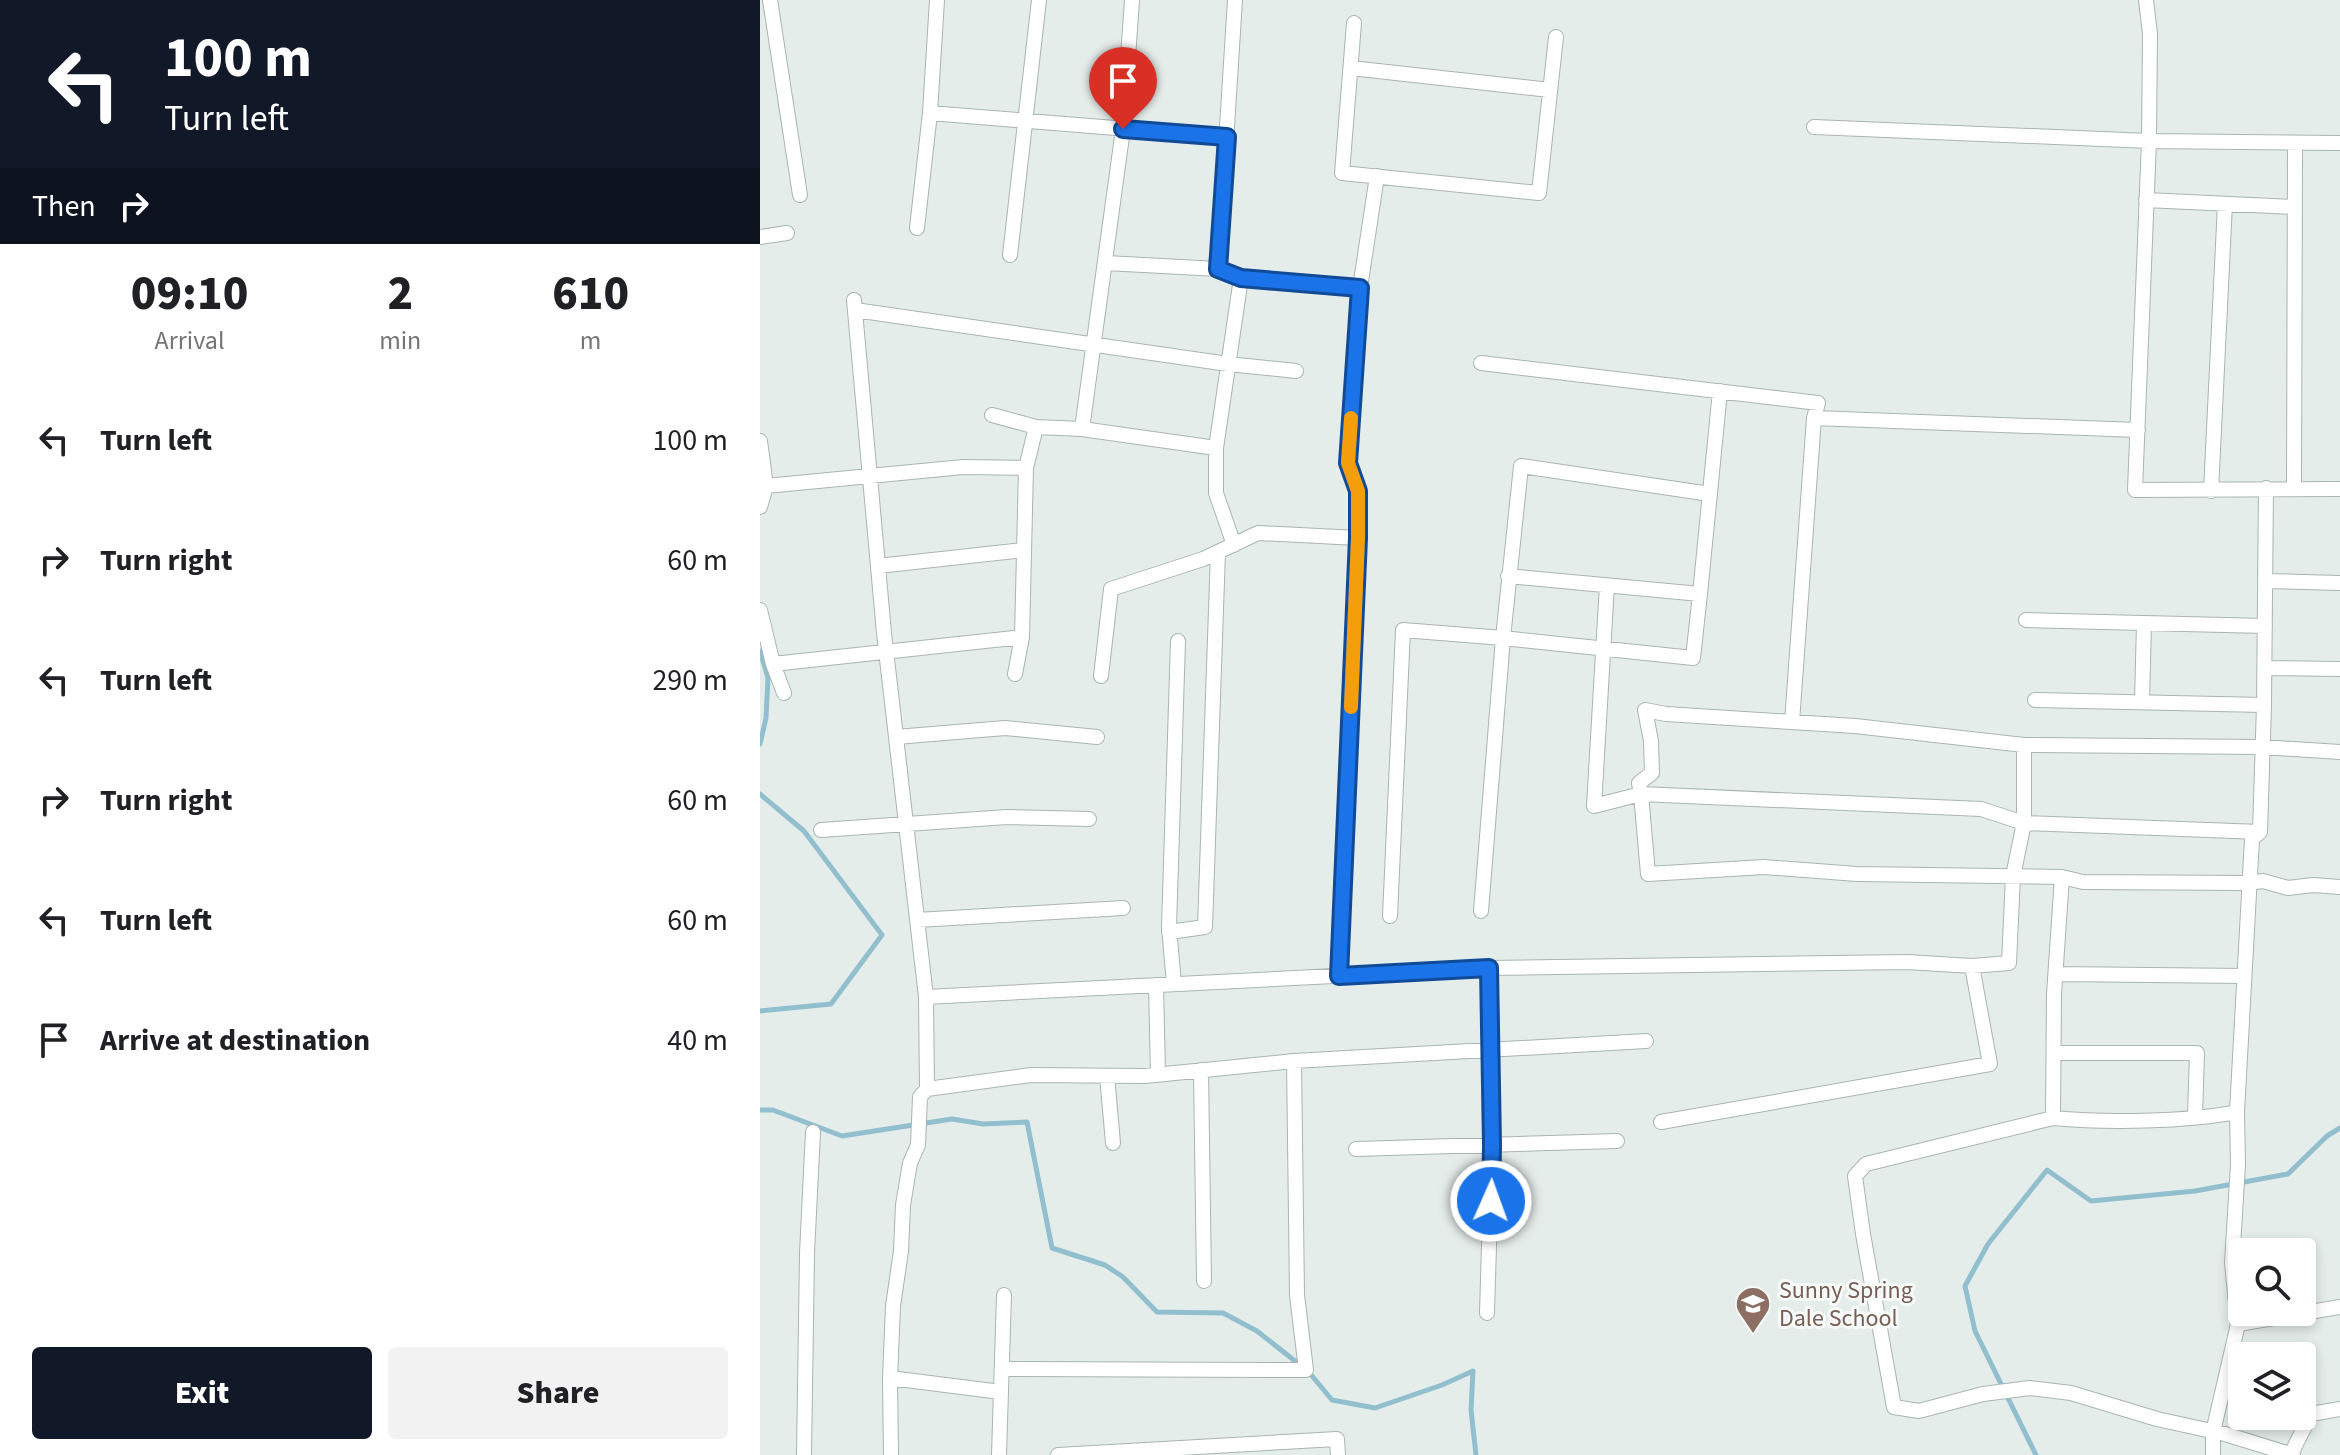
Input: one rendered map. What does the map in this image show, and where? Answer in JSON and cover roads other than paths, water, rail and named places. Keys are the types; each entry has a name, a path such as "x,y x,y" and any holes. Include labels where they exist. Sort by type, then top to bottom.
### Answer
{"street":[{"path":"770,0 800,195"},
{"path":"917,228 930,113 937,0"},
{"path":"1010,255 1039,0"},
{"path":"1082,429 1123,129 1132,0"},
{"path":"1218,269 1235,0"},
{"path":"2146,0 2150,34 2149,141 2135,490 2340,489"},
{"path":"1354,23 1342,173 1539,193 1556,37"},
{"path":"1351,68 1550,90"},
{"path":"930,113 1227,137"},
{"path":"1814,127 2149,141 2340,143"},
{"path":"2294,488 2295,144"},
{"path":"1339,976 1358,538 1358,491 1348,463 1360,288 1377,176"},
{"path":"2146,200 2295,207"},
{"path":"2211,491 2225,204"},
{"path":"760,237 787,233"},
{"path":"1106,263 1218,269 1241,278 1360,288"},
{"path":"1234,545 1216,493 1216,448 1241,278"},
{"path":"891,1455 893,1306 901,1251 903,1205 910,1163 918,1145 924,1093 926,997 886,650 855,305 1094,344 1296,371"},
{"path":"1481,363 1818,403 1814,418 1792,722"},
{"path":"1390,916 1403,630 1693,658 1720,391"},
{"path":"992,415 1036,427 1082,429 1216,448"},
{"path":"1814,418 2138,430"},
{"path":"1015,674 1022,637 1026,468 1036,427"},
{"path":"760,441 766,486 760,507"},
{"path":"1481,911 1508,576 1521,466 1710,494"},
{"path":"766,486 963,467 1026,468"},
{"path":"2234,1238 2249,883 2252,839 2260,832 2266,488"},
{"path":"1101,676 1111,589 1218,552 1258,533 1358,538"},
{"path":"878,566 1024,550"},
{"path":"1169,932 1205,927 1218,552"},
{"path":"1508,576 1700,594"},
{"path":"2265,581 2340,583"},
{"path":"1607,585 1594,806 1641,794 1981,809 2024,823 2260,832"},
{"path":"760,610 773,664 784,693"},
{"path":"2026,620 2265,626"},
{"path":"2142,702 2144,623"},
{"path":"773,664 1022,637"},
{"path":"1174,984 1169,932 1178,641"},
{"path":"2265,668 2340,669"},
{"path":"2035,700 2264,705"},
{"path":"2340,752 2262,747 2024,745 1855,726 1645,710 1651,741 1652,773 1639,783 1648,874 1764,867 1857,874 2062,877 2083,882 2263,881 2288,888 2313,885 2340,887"},
{"path":"896,737 1005,728 1097,737"},
{"path":"926,997 1489,968 1907,962 1972,966 2009,963 2013,876 2024,823 2024,745"},
{"path":"821,830 1007,817 1089,819"},
{"path":"2053,1118 2062,877"},
{"path":"917,920 1123,908"},
{"path":"1661,1122 1990,1064 1972,966"},
{"path":"1487,1313 1492,1145 1489,968"},
{"path":"2056,974 2244,976"},
{"path":"1156,985 1158,1075"},
{"path":"924,1093 1031,1075 1158,1075 1294,1061 1646,1041"},
{"path":"2055,1053 2197,1053 2195,1116"},
{"path":"1002,1369 1306,1370 1297,1295 1294,1061"},
{"path":"1201,1070 1204,1281"},
{"path":"1107,1076 1113,1143"},
{"path":"2237,1112 2082,1121 2053,1118 1866,1164 1855,1176 1894,1407 1919,1411 1983,1394 2030,1388 2071,1393 2292,1455 2311,1414 2340,1409"},
{"path":"804,1455 807,1253 813,1132"},
{"path":"1356,1149 1617,1141"},
{"path":"999,1455 1004,1295"},
{"path":"2316,1311 2340,1307"},
{"path":"2213,1455 2213,1432 2238,1326"},
{"path":"890,1378 1001,1392"},
{"path":"1058,1455 1337,1439 1338,1455"}],"waterway":[{"path":"760,651 768,678 766,718 760,744"},
{"path":"760,794 804,831 882,935 831,1004 760,1011"},
{"path":"760,1110 773,1110 842,1136 952,1119 983,1124 1027,1122 1052,1248 1105,1265 1123,1277 1157,1312 1223,1313 1257,1331 1300,1365"},
{"path":"2036,1455 1975,1331 1965,1286 1988,1244 2047,1170 2091,1201 2195,1191 2288,1174 2327,1136 2340,1128"},
{"path":"1308,1371 1332,1400 1375,1408 1473,1371 1471,1410 1476,1455"}],"place":[{"name":"Sunny Spring Dale School","path":"1753,1335"}]}
